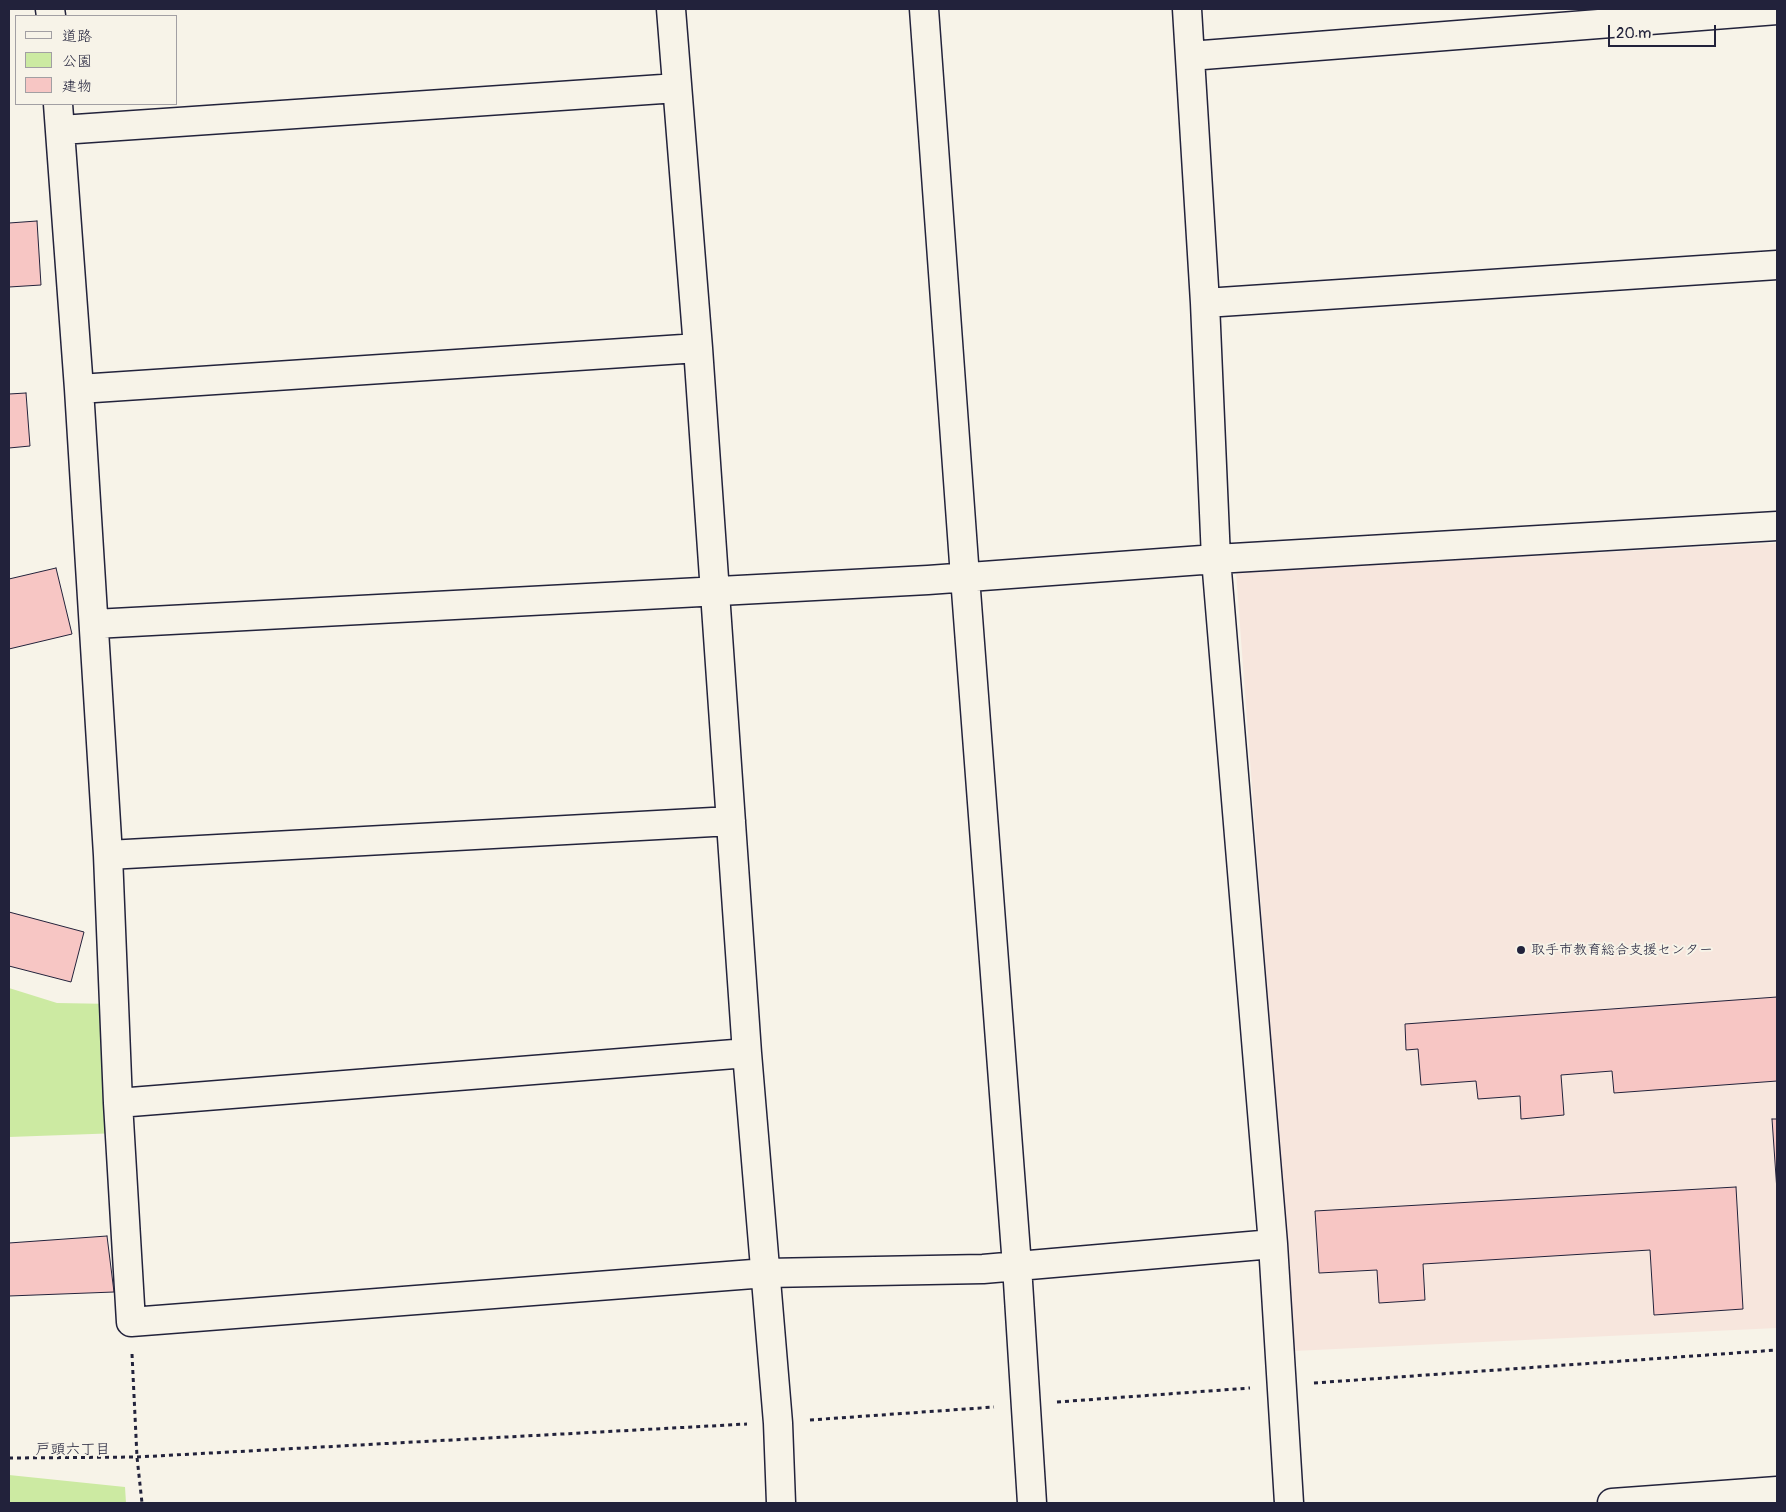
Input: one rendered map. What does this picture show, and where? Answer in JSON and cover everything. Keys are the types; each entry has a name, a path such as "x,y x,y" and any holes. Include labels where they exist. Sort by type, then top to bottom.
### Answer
{"street":[{"path":"671,9 698,348 747,1053 778,1423 781,1503"},
{"path":"924,9 1017,1266 1032,1503"},
{"path":"1187,9 1205,303 1216,559 1273,1244 1289,1503"},
{"path":"1190,56 1777,10"},
{"path":"677,88 60,117 108,854 118,1103 131,1322 766,1273 983,1269 1273,1244"},
{"path":"1205,303 1777,265"},
{"path":"79,389 698,348"},
{"path":"94,624 715,592 1216,559 1777,526"},
{"path":"108,854 731,821"},
{"path":"118,1103 747,1053"},
{"path":"1612,1503 1777,1490 1777,1494"}],"path":[{"path":"131,1322 137,1457 142,1503"},
{"path":"1311,1383 1777,1350"},
{"path":"1055,1402 1252,1388"},
{"path":"9,1458 137,1457 778,1423 1025,1404"}],"shaded area":[{"name":"取手市教育総合支援センター","path":"1777,543 1777,1328 1294,1351 1236,572"}],"green space":[{"path":"9,988 57,1003 114,1004 120,1133 9,1137"},
{"path":"9,1475 125,1487 126,1503 9,1503"}],"building":[{"path":"37,221 41,285 9,287 9,223"},
{"path":"26,393 30,446 9,448 9,394"},
{"path":"56,568 72,634 9,649 9,579"},
{"path":"9,912 84,932 71,982 9,966"},
{"path":"1777,997 1777,1081 1614,1093 1612,1071 1561,1075 1564,1115 1521,1119 1520,1096 1478,1099 1476,1081 1421,1085 1418,1049 1406,1050 1405,1024"},
{"path":"1772,1119 1777,1119 1777,1191"},
{"path":"1736,1187 1743,1309 1654,1315 1650,1250 1423,1264 1425,1300 1379,1303 1377,1270 1319,1273 1315,1211"},
{"path":"107,1236 114,1292 9,1296 9,1243"}],"place":[{"name":"取手市教育総合支援センター","path":"1521,950"}],"district":[{"name":"戸頭六丁目","path":"73,1450"}]}
